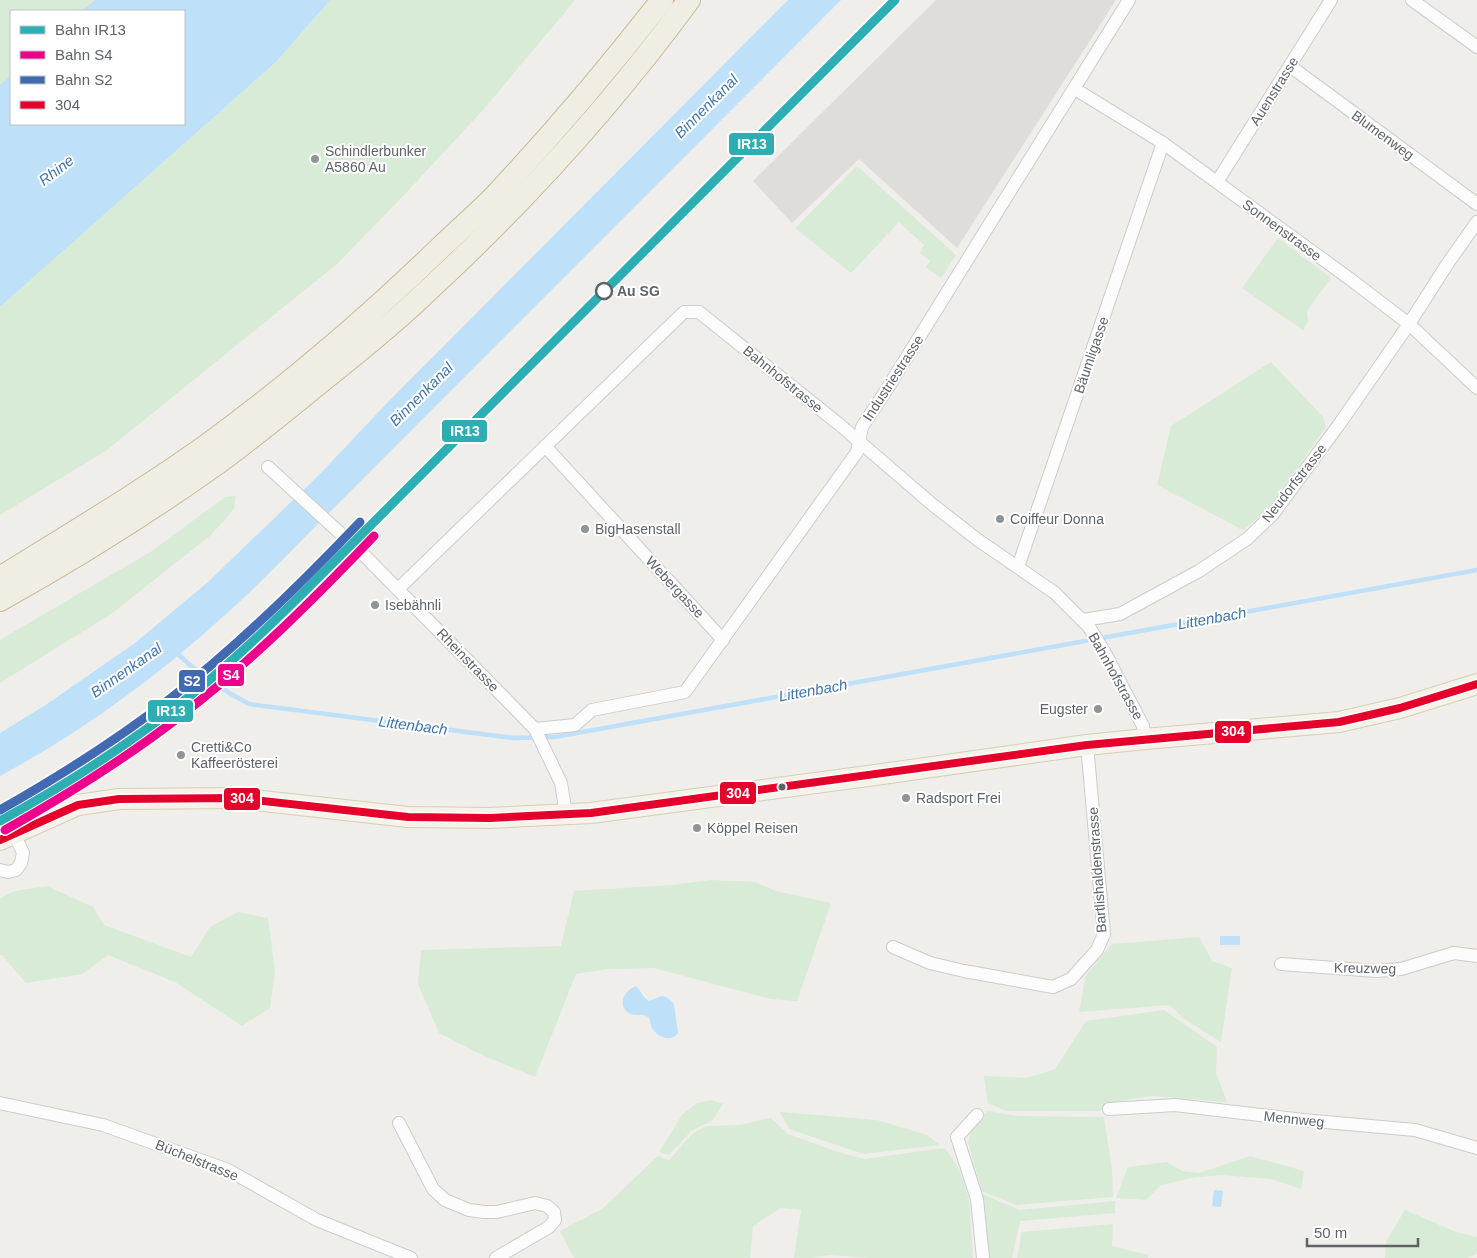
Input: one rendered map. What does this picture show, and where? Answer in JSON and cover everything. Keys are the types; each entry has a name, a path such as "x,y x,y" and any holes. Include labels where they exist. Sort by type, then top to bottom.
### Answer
{"highway":[{"path":"0,578 120,505 206,446 283,387 344,336 410,278 493,198 570,112 662,0"},
{"path":"0,600 123,527 219,462 291,406 423,296 505,216 566,152 633,72 689,0"}],"main road":[{"path":"7,836 78,805 119,799 236,798 408,817 490,818 591,813 1087,746 1339,722 1400,708 1477,684"}],"street":[{"name":"Industriestrasse","path":"535,729 575,725 592,710 685,692 857,452 862,427 1129,0"},
{"name":"Auenstrasse","path":"1217,182 1331,0"},
{"path":"1412,0 1477,47"},
{"name":"Blumenweg","path":"1290,66 1477,204"},
{"name":"Sonnenstrasse","path":"1075,89 1164,143 1410,324 1477,388"},
{"name":"Bäumligasse","path":"1018,567 1164,143"},
{"name":"Neudorfstrasse","path":"1086,623 1120,614 1199,571 1246,539 1273,514 1410,324 1448,263 1477,222"},
{"name":"Bahnhofstrasse","path":"398,588 684,312 699,312 840,425 978,540 1055,593 1086,623 1105,653 1143,726 1145,739"},
{"name":"Webergasse","path":"546,446 723,640"},
{"name":"Rheinstrasse","path":"268,467 398,588 535,729 561,783 566,814"},
{"name":"Bartlishaldenstrasse","path":"893,947 930,963 964,971 1053,987 1071,979 1097,950 1104,934 1087,746"},
{"path":"0,870 8,872 16,870 21,863 22,853 7,836"},
{"name":"Kreuzweg","path":"1281,964 1377,971 1401,969 1454,953 1477,956"},
{"name":"Büchelstrasse","path":"0,1103 103,1125 228,1170 316,1220 411,1258"},
{"name":"Mennweg","path":"1109,1109 1175,1105 1303,1120 1415,1130 1477,1148"},
{"path":"977,1115 957,1138 977,1198 983,1258"},
{"path":"399,1123 433,1188 445,1200 469,1210 484,1212 497,1212 535,1203 547,1206 554,1212 555,1220 549,1227 496,1258"}],"shaded area":[{"path":"936,0 1116,0 957,248 859,159 792,223 753,181"}],"green space":[{"path":"0,0 95,0 83,10 10,10 10,76 0,85"},
{"path":"330,0 575,0 483,110 337,264 107,450 0,515 0,307 277,61"},
{"path":"857,166 956,255 941,278 926,267 930,261 920,253 924,245 899,222 851,273 795,228"},
{"path":"1278,238 1331,278 1307,311 1308,322 1303,330 1242,288"},
{"path":"1271,362 1323,417 1326,427 1267,511 1243,530 1157,485 1171,426"},
{"path":"236,496 234,509 211,535 111,614 0,683 0,640 152,551 225,497"},
{"path":"712,880 755,882 776,891 831,903 797,1001 771,999 654,968 608,969 576,974 535,1077 480,1054 439,1033 418,984 421,950 561,946 574,891 672,885"},
{"path":"47,886 93,907 104,925 191,957 210,927 238,912 268,918 275,971 270,1008 242,1026 175,982 108,955 82,974 26,983 0,955 0,898 15,891"},
{"path":"1199,937 1212,961 1232,968 1221,1042 1183,1018 1170,1005 1079,1012 1086,975 1112,944"},
{"path":"1164,1010 1217,1047 1216,1073 1227,1102 1152,1096 1107,1103 1100,1111 1006,1111 988,1103 984,1076 1027,1078 1055,1069 1086,1021"},
{"path":"712,1100 723,1104 713,1120 691,1131 669,1155 659,1152 682,1115 697,1103"},
{"path":"988,1111 1017,1116 1104,1117 1112,1169 1113,1197 1016,1205 982,1191 968,1143 973,1125"},
{"path":"780,1112 877,1120 927,1135 940,1145 863,1154 789,1129"},
{"path":"771,1118 788,1134 864,1159 945,1148 959,1169 969,1200 973,1258 870,1258 829,1255 794,1258 801,1210 781,1208 753,1226 750,1258 574,1258 560,1231 602,1209 658,1156 669,1160 692,1134 706,1126 740,1125"},
{"path":"1250,1156 1304,1171 1301,1189 1271,1179 1221,1175 1191,1178 1161,1185 1146,1200 1116,1198 1128,1167 1167,1162 1182,1171 1199,1173"},
{"path":"983,1194 1019,1210 1115,1201 1115,1213 1020,1221 1012,1258 978,1258"},
{"path":"1405,1210 1456,1232 1477,1237 1477,1254 1467,1258 1385,1258 1386,1241"},
{"path":"1113,1224 1112,1246 1148,1255 1148,1258 1017,1258 1022,1232"}],"water":[{"name":"Rhine","path":"95,0 330,0 277,61 0,307 0,85 10,76 10,125 185,125 185,10 83,10"},
{"name":"Binnenkanal","path":"788,0 841,0 237,604 173,660 118,702 60,741 0,776 0,733 44,706 135,643 208,582 319,475 386,404"},
{"path":"1220,936 1240,936 1240,945 1220,945"},
{"path":"636,986 649,1001 664,996 674,1004 678,1033 675,1036 664,1038 654,1031 648,1017 631,1014 625,1010 623,1006 624,998 628,991"},
{"path":"1214,1190 1223,1191 1221,1207 1212,1206"}],"waterway":[{"name":"Littenbach","path":"175,652 210,681 249,704 513,738 555,737 1477,570"}],"rail line":[{"name":"IR13","path":"0,821 53,791 129,742 201,687 245,649 895,0"},
{"name":"S2","path":"0,810 88,757 171,698 221,657 269,613 360,522"},
{"name":"S4","path":"5,830 74,790 118,761 209,694 282,629 374,536"}],"transit line":[{"name":"304","path":"0,840 78,805 119,799 236,798 408,817 490,818 591,813 1087,745 1339,722 1400,708 1477,684"}],"place":[{"name":"Schindlerbunker A5860 Au","path":"315,159"},
{"name":"Au SG","path":"604,291"},
{"name":"Coiffeur Donna","path":"1000,519"},
{"name":"BigHasenstall","path":"585,529"},
{"name":"Isebähnli","path":"375,605"},
{"name":"Eugster","path":"1098,709"},
{"name":"Cretti&Co Kaffeerösterei","path":"181,755"},
{"name":"Radsport Frei","path":"906,798"},
{"name":"Köppel Reisen","path":"697,828"}]}
